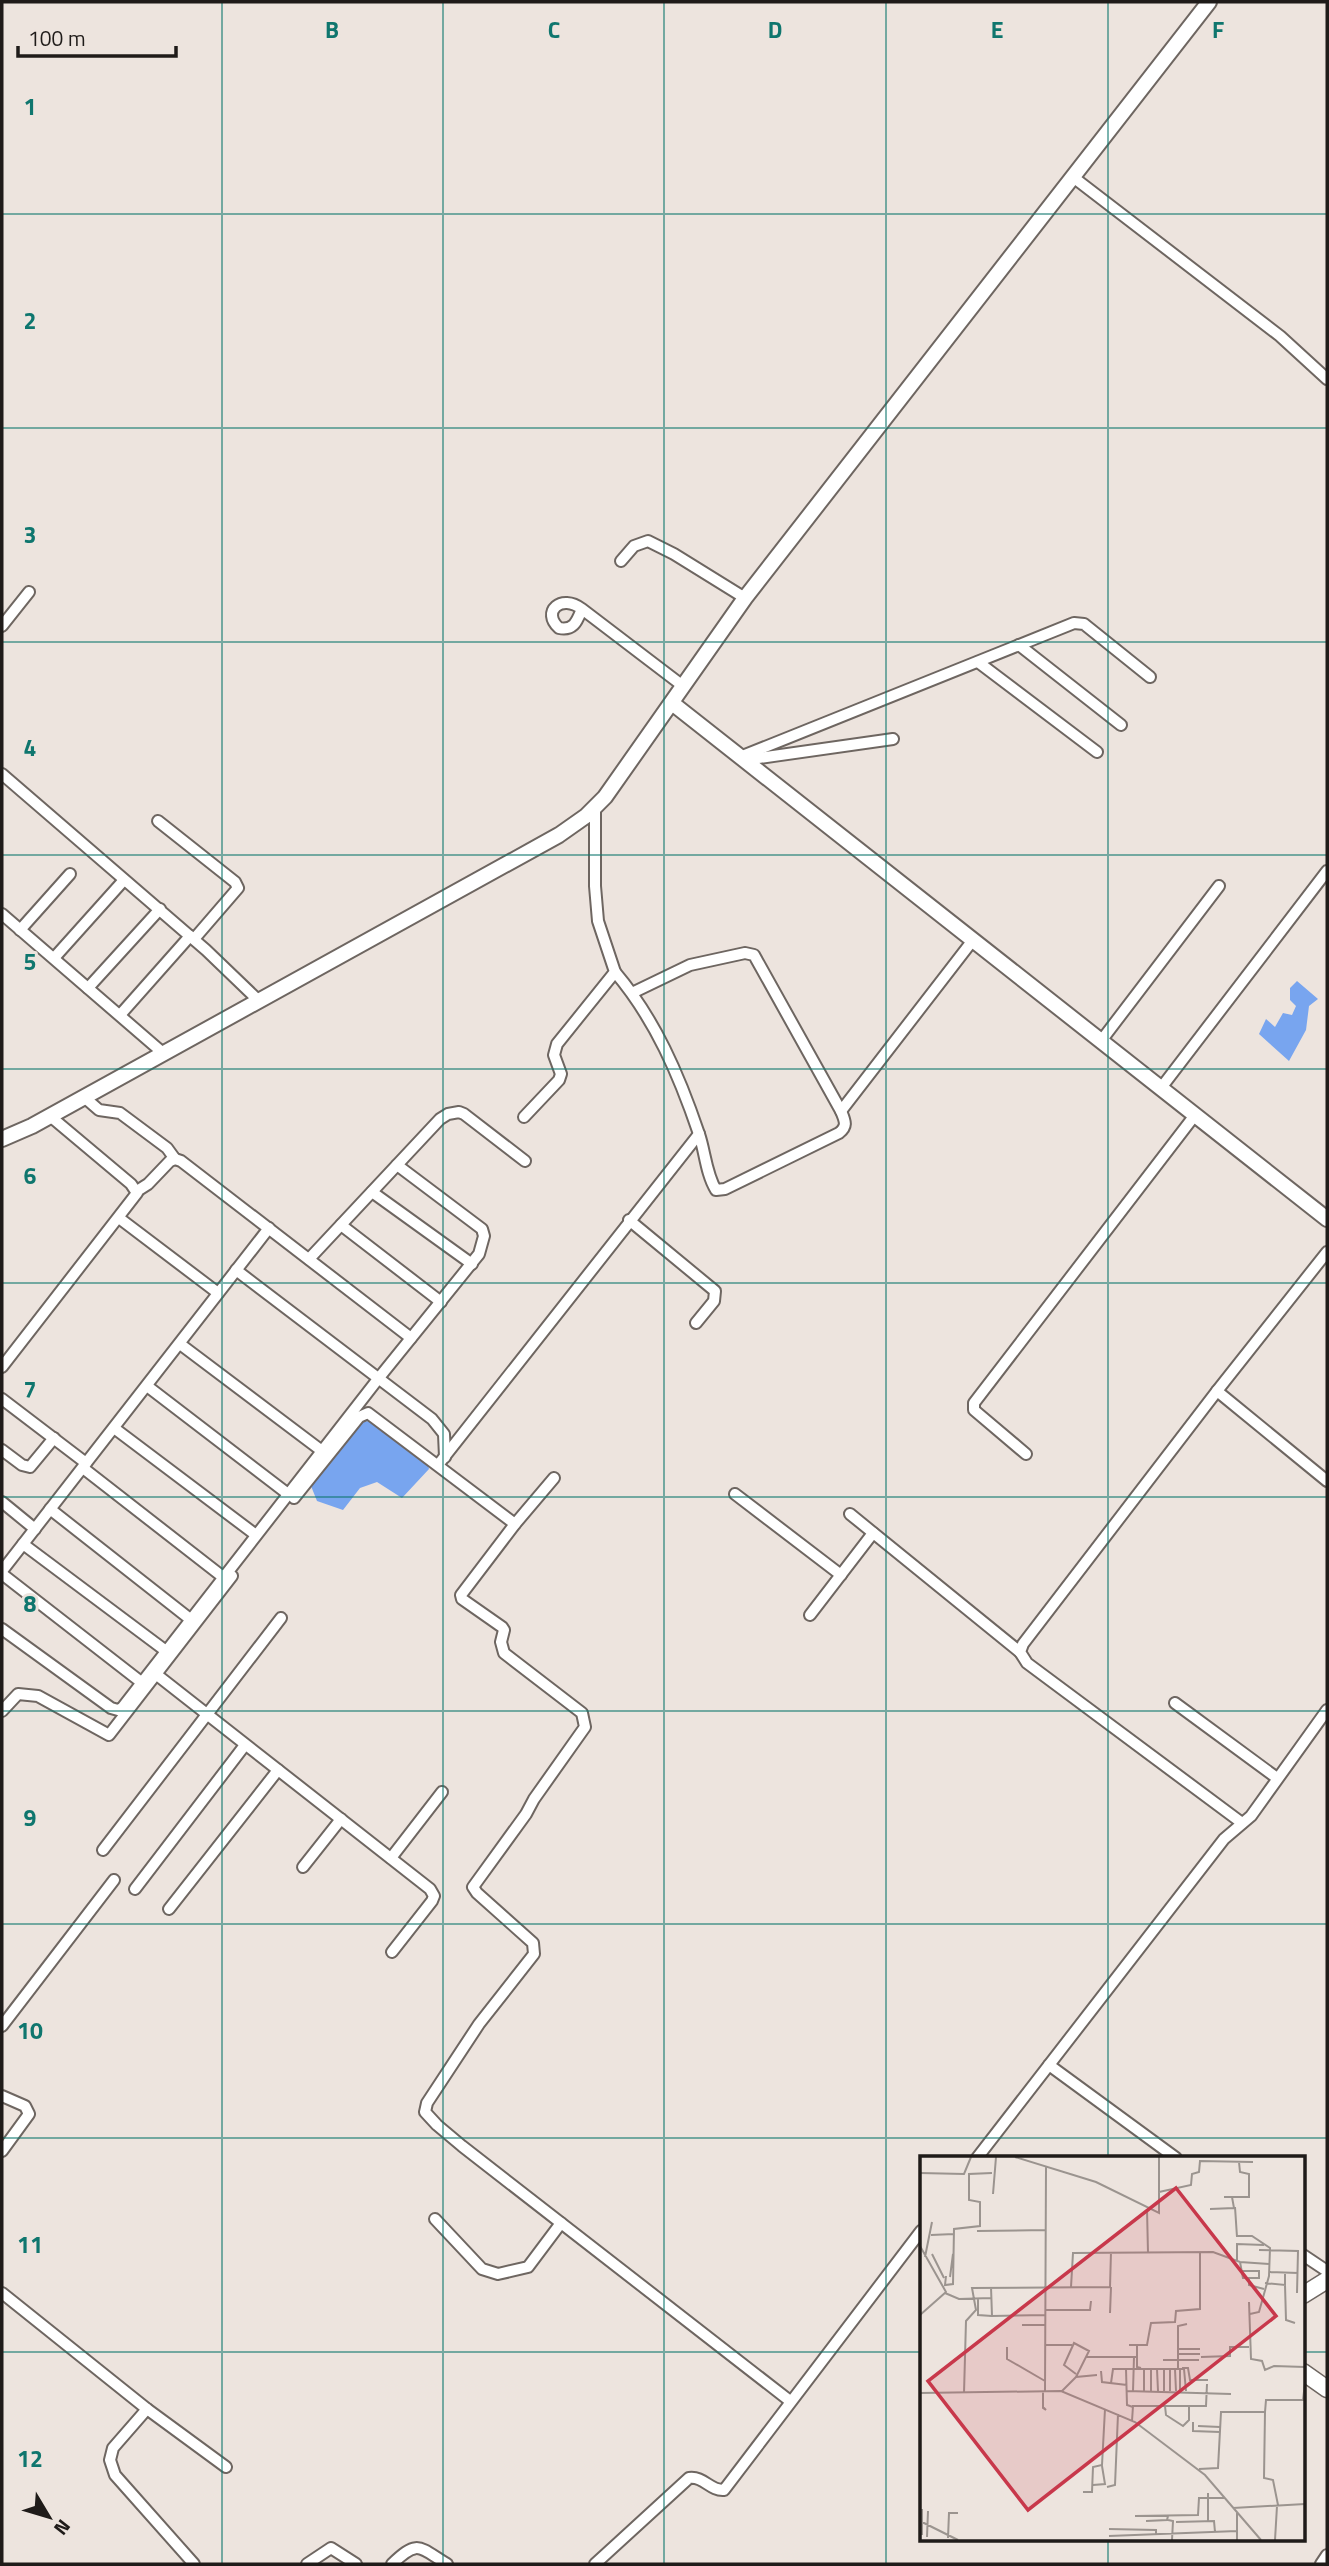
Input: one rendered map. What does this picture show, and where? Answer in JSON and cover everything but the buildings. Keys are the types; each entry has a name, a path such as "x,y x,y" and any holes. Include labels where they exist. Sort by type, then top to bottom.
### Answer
{"main road":[{"path":"1304,2294 1327,2280"},
{"path":"1304,2373 1327,2389"}],"street":[{"path":"2,1139 50,1116 559,835 595,809 745,598 1209,2"},
{"path":"1073,177 1280,336 1327,379"},
{"path":"621,561 634,545 648,541 745,598"},
{"path":"2,626 29,592"},
{"path":"582,609 683,687"},
{"path":"743,759 1019,645 1080,623 1150,677"},
{"path":"1019,645 1121,725"},
{"path":"978,662 1097,752"},
{"path":"672,703 1327,1219"},
{"path":"743,759 893,739"},
{"path":"2,774 192,937 258,1000"},
{"path":"595,809 596,907 602,936 615,972 632,993 663,1044 699,1134 713,1186 720,1191 844,1129 846,1122 841,1111 754,955 745,953 690,965 632,993"},
{"path":"120,1015 238,888 158,821"},
{"path":"1161,1088 1327,871"},
{"path":"20,930 70,874"},
{"path":"54,958 124,880"},
{"path":"1101,1041 1219,886"},
{"path":"88,988 160,909"},
{"path":"2,914 163,1053"},
{"path":"841,1111 973,940"},
{"path":"524,1117 559,1080 561,1074 554,1055 557,1044 615,972"},
{"path":"84,1097 99,1110 120,1113 167,1148 175,1159 411,1338"},
{"path":"309,1259 440,1119 448,1114 459,1112 525,1161"},
{"path":"1026,1454 974,1410 974,1404 1195,1115"},
{"path":"50,1116 137,1191"},
{"path":"442,1461 699,1134"},
{"path":"2,1367 136,1196 137,1191 175,1159"},
{"path":"2,1629 115,1709 122,1708 321,1451 472,1265 483,1243 482,1229 397,1165"},
{"path":"372,1192 472,1265"},
{"path":"119,1218 218,1293"},
{"path":"629,1220 715,1291 714,1301 696,1323"},
{"path":"341,1225 441,1302"},
{"path":"141,1682 2,1573 269,1228"},
{"path":"1020,1652 1023,1644 1217,1391 1327,1252"},
{"path":"236,1270 432,1419 445,1438 442,1461"},
{"path":"180,1344 321,1451"},
{"path":"147,1386 288,1494"},
{"path":"1217,1391 1327,1481"},
{"path":"2,1399 54,1438 223,1577"},
{"path":"2,1711 18,1694 37,1696 109,1735 359,1417 368,1413 442,1461 514,1524"},
{"path":"114,1428 256,1535"},
{"path":"2,1450 22,1465 30,1467 54,1438"},
{"path":"554,1478 514,1524 461,1595 462,1599 502,1627 504,1630 501,1648 504,1653 582,1713 585,1727 473,1887 477,1894 533,1943 534,1954 480,2024 425,2109 436,2125 790,2401"},
{"path":"734,1494 841,1575"},
{"path":"2,1502 35,1529"},
{"path":"50,1510 190,1619"},
{"path":"850,1514 1020,1652 1027,1663 1242,1823"},
{"path":"810,1615 873,1533"},
{"path":"23,1544 166,1650"},
{"path":"103,1850 281,1618"},
{"path":"157,1675 430,1889 434,1896 392,1952"},
{"path":"1175,1703 1278,1778"},
{"path":"979,2156 1224,1839 1251,1816 1327,1710"},
{"path":"135,1889 245,1745"},
{"path":"169,1909 278,1770"},
{"path":"391,1858 442,1792"},
{"path":"303,1867 341,1819"},
{"path":"2,2026 114,1880"},
{"path":"1049,2065 1173,2156"},
{"path":"2,2096 25,2106 29,2114 2,2151"},
{"path":"435,2219 482,2269 498,2274 528,2267 561,2223"},
{"path":"595,2564 689,2478 700,2478 716,2489 724,2490 920,2232"},
{"path":"1304,2256 1327,2272"},
{"path":"2,2293 147,2409 226,2467"},
{"path":"147,2409 113,2448 110,2460 115,2475 194,2564"},
{"path":"391,2564 413,2547 421,2548 447,2564"},
{"path":"307,2564 331,2548 356,2564"},
{"path":"1321,2564 1327,2555"}],"water":[{"path":"1297,981 1318,999 1309,1006 1306,1030 1289,1061 1259,1034 1266,1019 1275,1027 1283,1013 1292,1015 1296,1006 1290,1000 1290,988"},
{"path":"379,1420 426,1457 429,1469 402,1498 377,1482 360,1488 343,1510 317,1501 311,1486 360,1422"}]}
